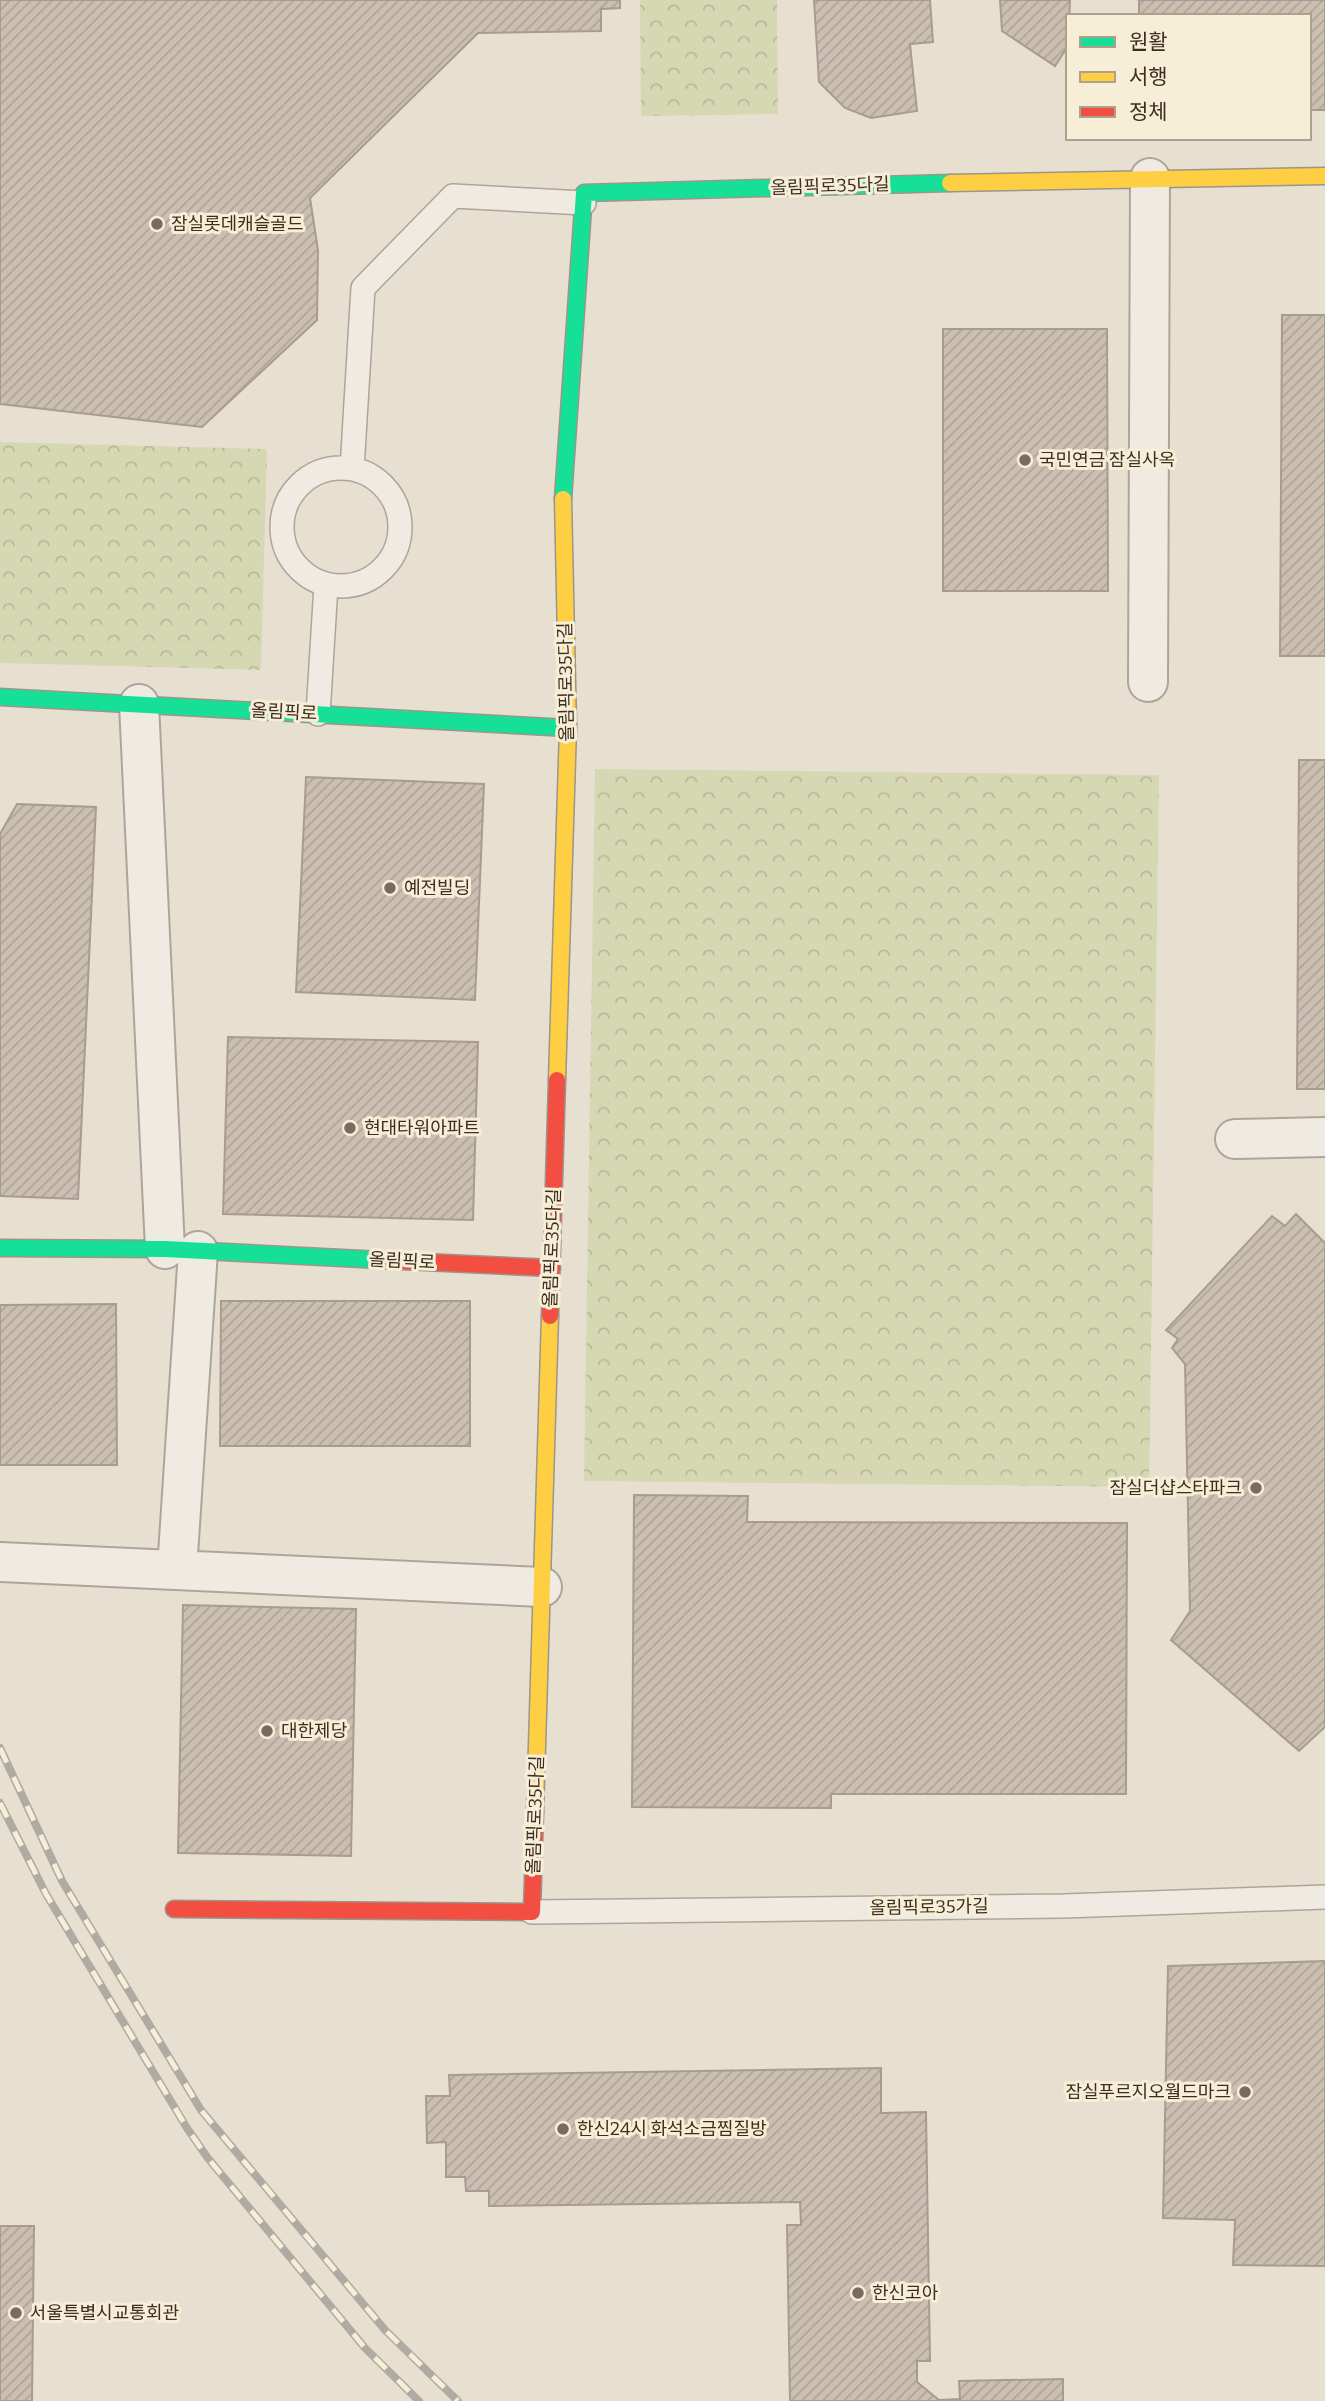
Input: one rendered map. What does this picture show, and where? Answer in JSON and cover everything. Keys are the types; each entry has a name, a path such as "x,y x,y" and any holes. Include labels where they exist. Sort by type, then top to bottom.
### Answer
{"street":[{"name":"올림픽로35다길","path":"532,1912 568,728 562,506 584,193 1150,177 1325,176"},
{"path":"1148,682 1150,177"},
{"name":"올림픽로","path":"0,697 568,728"},
{"path":"139,704 181,1250 177,1570"},
{"path":"1234,1139 1325,1138"},
{"name":"올림픽로","path":"0,1248 181,1250 552,1268"},
{"path":"0,1562 542,1587"},
{"path":"174,1909 532,1912"}],"lane":[{"path":"352,469 363,288 453,196 584,203"},
{"path":"332,469 352,469 370,475 385,487 396,503 400,521 399,540 392,558 372,577 345,587 326,585 309,577 294,563 285,545 282,525 286,506 297,488 312,475 332,469"},
{"path":"318,714 326,585"},
{"name":"올림픽로35가길","path":"532,1912 1064,1906 1325,1897"}],"green space":[{"path":"640,0 777,0 778,114 641,116"},
{"path":"0,442 267,449 261,670 0,663"},
{"path":"595,769 1159,775 1149,1487 584,1481"}],"building":[{"name":"잠실롯데캐슬골드","path":"0,0 620,0 620,8 601,9 601,31 478,33 310,198 318,250 317,320 202,427 0,404"},
{"path":"814,0 930,0 933,42 910,44 917,111 871,118 845,108 819,82"},
{"path":"1000,0 1070,0 1069,14 1066,14 1066,49 1055,66 1002,31"},
{"path":"1139,0 1325,0 1325,110 1311,110 1311,14 1139,14"},
{"path":"1282,315 1325,315 1325,656 1280,656"},
{"name":"국민연금 잠실사옥","path":"943,329 1107,329 1108,591 943,591"},
{"path":"1299,760 1325,760 1325,1089 1297,1089"},
{"name":"예전빌딩","path":"306,777 484,784 475,1000 296,992"},
{"path":"17,804 96,807 78,1199 0,1196 0,834"},
{"name":"현대타워아파트","path":"228,1037 478,1042 473,1220 223,1214"},
{"name":"잠실더샵스타파크","path":"1296,1214 1325,1243 1325,1727 1299,1751 1171,1640 1190,1611 1185,1364 1172,1348 1178,1339 1166,1330 1272,1216 1285,1226"},
{"path":"221,1301 470,1301 470,1446 220,1446"},
{"path":"116,1304 117,1465 0,1465 0,1305"},
{"path":"634,1495 748,1496 747,1522 1127,1523 1126,1794 831,1794 831,1808 632,1807"},
{"name":"대한제당","path":"183,1605 356,1609 351,1856 178,1853"},
{"name":"잠실푸르지오월드마크","path":"1325,1961 1325,2266 1233,2265 1235,2220 1163,2218 1168,1966"},
{"name":"한신코아","path":"881,2068 881,2113 926,2112 930,2361 917,2361 917,2382 939,2400 960,2399 959,2381 1063,2379 1063,2401 790,2401 787,2225 801,2225 800,2202 489,2206 489,2191 466,2191 465,2177 446,2177 446,2142 427,2143 426,2096 450,2096 449,2075"},
{"name":"서울특별시교통회관","path":"0,2226 34,2226 32,2401 0,2401"}],"railway":[{"path":"0,1748 62,1881 201,2110 385,2330 458,2401"},
{"path":"0,1803 46,1894 207,2157 365,2348 419,2401"}],"traffic: fast":[{"path":"563,499 584,193 950,183"},
{"path":"0,697 568,728"},
{"path":"0,1248 165,1249 381,1260"}],"traffic: slow":[{"path":"950,183 1325,176"},
{"path":"557,1080 568,728 563,499"},
{"path":"535,1812 550,1316"}],"traffic: jam":[{"path":"550,1316 557,1080"},
{"path":"381,1260 552,1268"},
{"path":"174,1909 532,1912 535,1812"}],"place":[{"name":"잠실롯데캐슬골드","path":"157,224"},
{"name":"국민연금 잠실사옥","path":"1025,460"},
{"name":"예전빌딩","path":"390,888"},
{"name":"현대타워아파트","path":"350,1128"},
{"name":"잠실더샵스타파크","path":"1256,1488"},
{"name":"대한제당","path":"267,1731"},
{"name":"잠실푸르지오월드마크","path":"1245,2092"},
{"name":"한신24시 화석소금찜질방","path":"563,2129"},
{"name":"한신코아","path":"858,2293"},
{"name":"서울특별시교통회관","path":"16,2313"}]}
